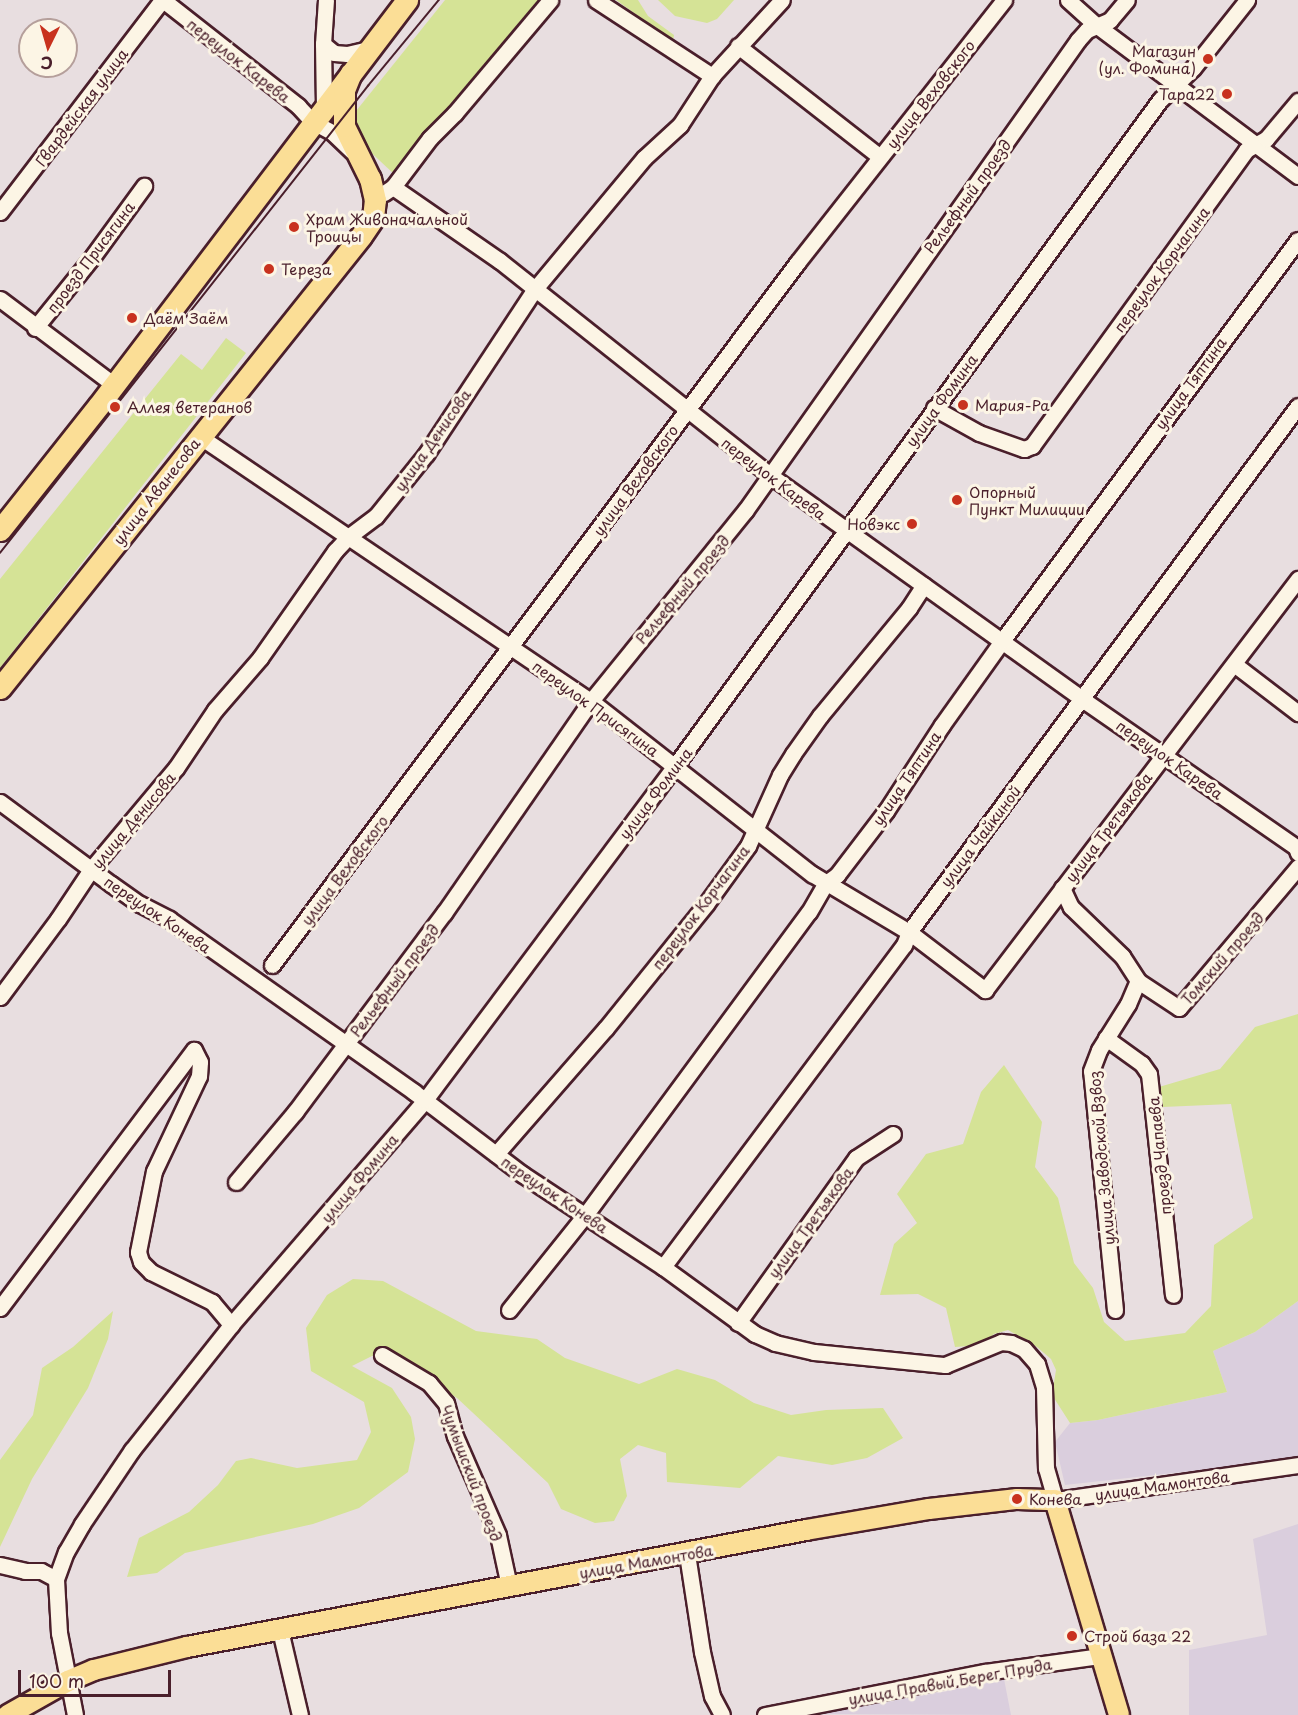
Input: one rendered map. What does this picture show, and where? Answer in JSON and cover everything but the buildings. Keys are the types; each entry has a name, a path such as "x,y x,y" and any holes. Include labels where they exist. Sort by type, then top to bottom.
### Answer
{"highway":[{"path":"0,530 114,385 407,0"},
{"path":"351,73 344,90 343,118 347,136 370,179 375,200"},
{"name":"улица Аванесова","path":"0,688 361,236 373,218 375,200"}],"main road":[{"name":"улица Мамонтова","path":"8,1715 68,1681 130,1660 509,1586 929,1509 1017,1499 1055,1500"},
{"path":"1055,1500 1119,1715"}],"street":[{"name":"переулок Карева","path":"162,0 298,106 319,115 332,132 361,160"},
{"name":"Гвардейская улица","path":"0,212 162,0"},
{"path":"319,115 326,0"},
{"path":"375,200 393,187 430,138 455,113 550,0"},
{"path":"596,0 712,76"},
{"name":"улица Денисова","path":"0,997 58,919 92,868 176,768 215,710 260,658 348,537 376,516 426,454 534,290 644,158 680,125 712,76 782,0"},
{"name":"улица Веховского","path":"272,965 686,411 880,157 1004,0"},
{"path":"1068,0 1096,25 1298,176"},
{"name":"Рельефный проезд","path":"236,1182 346,1045 444,913 591,701 713,553 771,476 1078,40 1096,25 1110,20 1127,0"},
{"name":"улица Фомина","path":"56,1579 66,1552 82,1524 132,1450 231,1325 425,1100 675,766 1160,100 1193,68 1247,0"},
{"path":"323,44 334,52 347,54 369,49"},
{"path":"738,46 880,157"},
{"name":"переулок Корчагина","path":"934,408 979,433 1024,449 1032,446 1246,150 1266,139 1298,101"},
{"name":"проезд Присягина","path":"35,328 93,256 144,186"},
{"name":"переулок Карева","path":"393,187 500,261 686,411 771,476 1082,699 1164,753 1296,847 1298,853"},
{"name":"улица Тяптина","path":"509,1310 586,1214 809,912 826,883 837,875 886,811 942,725 1002,641 1298,240"},
{"path":"0,298 35,328 114,385"},
{"name":"улица Чайкиной","path":"663,1267 904,945 909,932 1298,406"},
{"name":"переулок Присягина","path":"199,436 510,649 523,653 591,701 826,883 909,932 985,990"},
{"name":"улица Третьякова","path":"985,990 1298,580"},
{"name":"переулок Корчагина","path":"496,1154 606,1028 748,846 780,775 800,744 820,716 909,608 924,585"},
{"path":"1234,664 1298,713"},
{"name":"переулок Конева","path":"0,802 111,884 140,904 169,919 425,1100 496,1154 663,1267 738,1323 775,1343 793,1348 893,1362 945,1365 1001,1342 1011,1343 1024,1349 1037,1364 1044,1387 1046,1468 1055,1500"},
{"name":"Томский проезд","path":"1138,981 1179,1008 1297,869"},
{"path":"1062,888 1071,907 1122,956 1138,981"},
{"name":"улица Заводской Взвоз","path":"1115,1310 1091,1071 1093,1062 1128,1004 1138,981"},
{"name":"проезд Чапаева","path":"1106,1038 1142,1064 1149,1074 1173,1295"},
{"path":"1,1306 194,1050 200,1062 199,1076 154,1171 138,1252 141,1262 151,1272 212,1302 231,1325"},
{"name":"улица Третьякова","path":"738,1323 856,1158 893,1134"},
{"name":"Чумышский проезд","path":"382,1355 429,1383 446,1403 455,1436 498,1535 509,1586"},
{"name":"улица Мамонтова","path":"1055,1500 1298,1465"},
{"path":"687,1554 702,1652 712,1696 722,1715"},
{"path":"0,1564 25,1571 41,1571 56,1579 59,1634 75,1715"},
{"path":"280,1630 300,1715"},
{"name":"улица Правый Берег Пруда","path":"765,1715 985,1672 1101,1656"}],"shaded area":[{"path":"1298,1301 1298,1459 1065,1485 1055,1442 1070,1423 1098,1420 1227,1392 1213,1351 1255,1332"},
{"path":"1298,1524 1298,1715 1189,1715 1189,1650 1267,1635 1253,1539"},
{"path":"1004,1679 1011,1715 804,1714"}],"green space":[{"path":"445,0 540,0 395,175 363,145 352,116"},
{"path":"616,0 638,0 648,16 674,35 673,41"},
{"path":"658,0 734,0 717,19 707,23 675,16"},
{"path":"226,338 246,353 0,668 0,579 181,354 202,370"},
{"path":"1298,1014 1298,1301 1255,1332 1213,1351 1227,1392 1098,1420 1070,1423 1052,1395 1056,1370 1051,1359 1037,1347 1008,1330 994,1334 981,1345 955,1347 946,1308 918,1294 880,1295 894,1244 917,1223 897,1194 926,1154 963,1144 981,1092 1004,1065 1042,1122 1035,1167 1058,1198 1074,1263 1093,1288 1104,1322 1125,1341 1185,1333 1211,1306 1214,1245 1253,1218 1231,1104 1163,1107 1159,1087 1220,1069 1255,1027"},
{"path":"353,1279 383,1281 476,1331 537,1339 565,1358 639,1384 677,1369 715,1380 754,1403 791,1415 826,1410 883,1408 903,1438 867,1458 832,1465 778,1456 740,1488 667,1482 666,1453 638,1445 620,1459 627,1496 614,1521 595,1523 561,1509 548,1483 457,1398 384,1350 352,1366 392,1388 411,1417 415,1439 408,1472 359,1508 313,1524 185,1553 157,1573 127,1577 139,1538 189,1512 218,1485 236,1461 251,1458 297,1468 357,1460 371,1432 364,1402 311,1371 306,1328 327,1295"},
{"path":"113,1311 108,1339 88,1388 32,1479 0,1547 0,1460 33,1415 42,1368 73,1347"}],"tram line":[{"path":"0,553 368,86 439,0"}],"place":[{"name":"Магазин (ул. Фомина)","path":"1208,59"},
{"name":"Тара22","path":"1227,94"},
{"name":"Храм Живоначальной Троицы","path":"294,227"},
{"name":"Тереза","path":"269,269"},
{"name":"Даём Заём","path":"132,318"},
{"name":"Мария-Ра","path":"963,405"},
{"name":"Аллея ветеранов","path":"115,407"},
{"name":"Опорный Пункт Милиции","path":"957,500"},
{"name":"Новэкс","path":"912,524"},
{"name":"Конева","path":"1017,1499"},
{"name":"Строй база 22","path":"1072,1636"}]}
